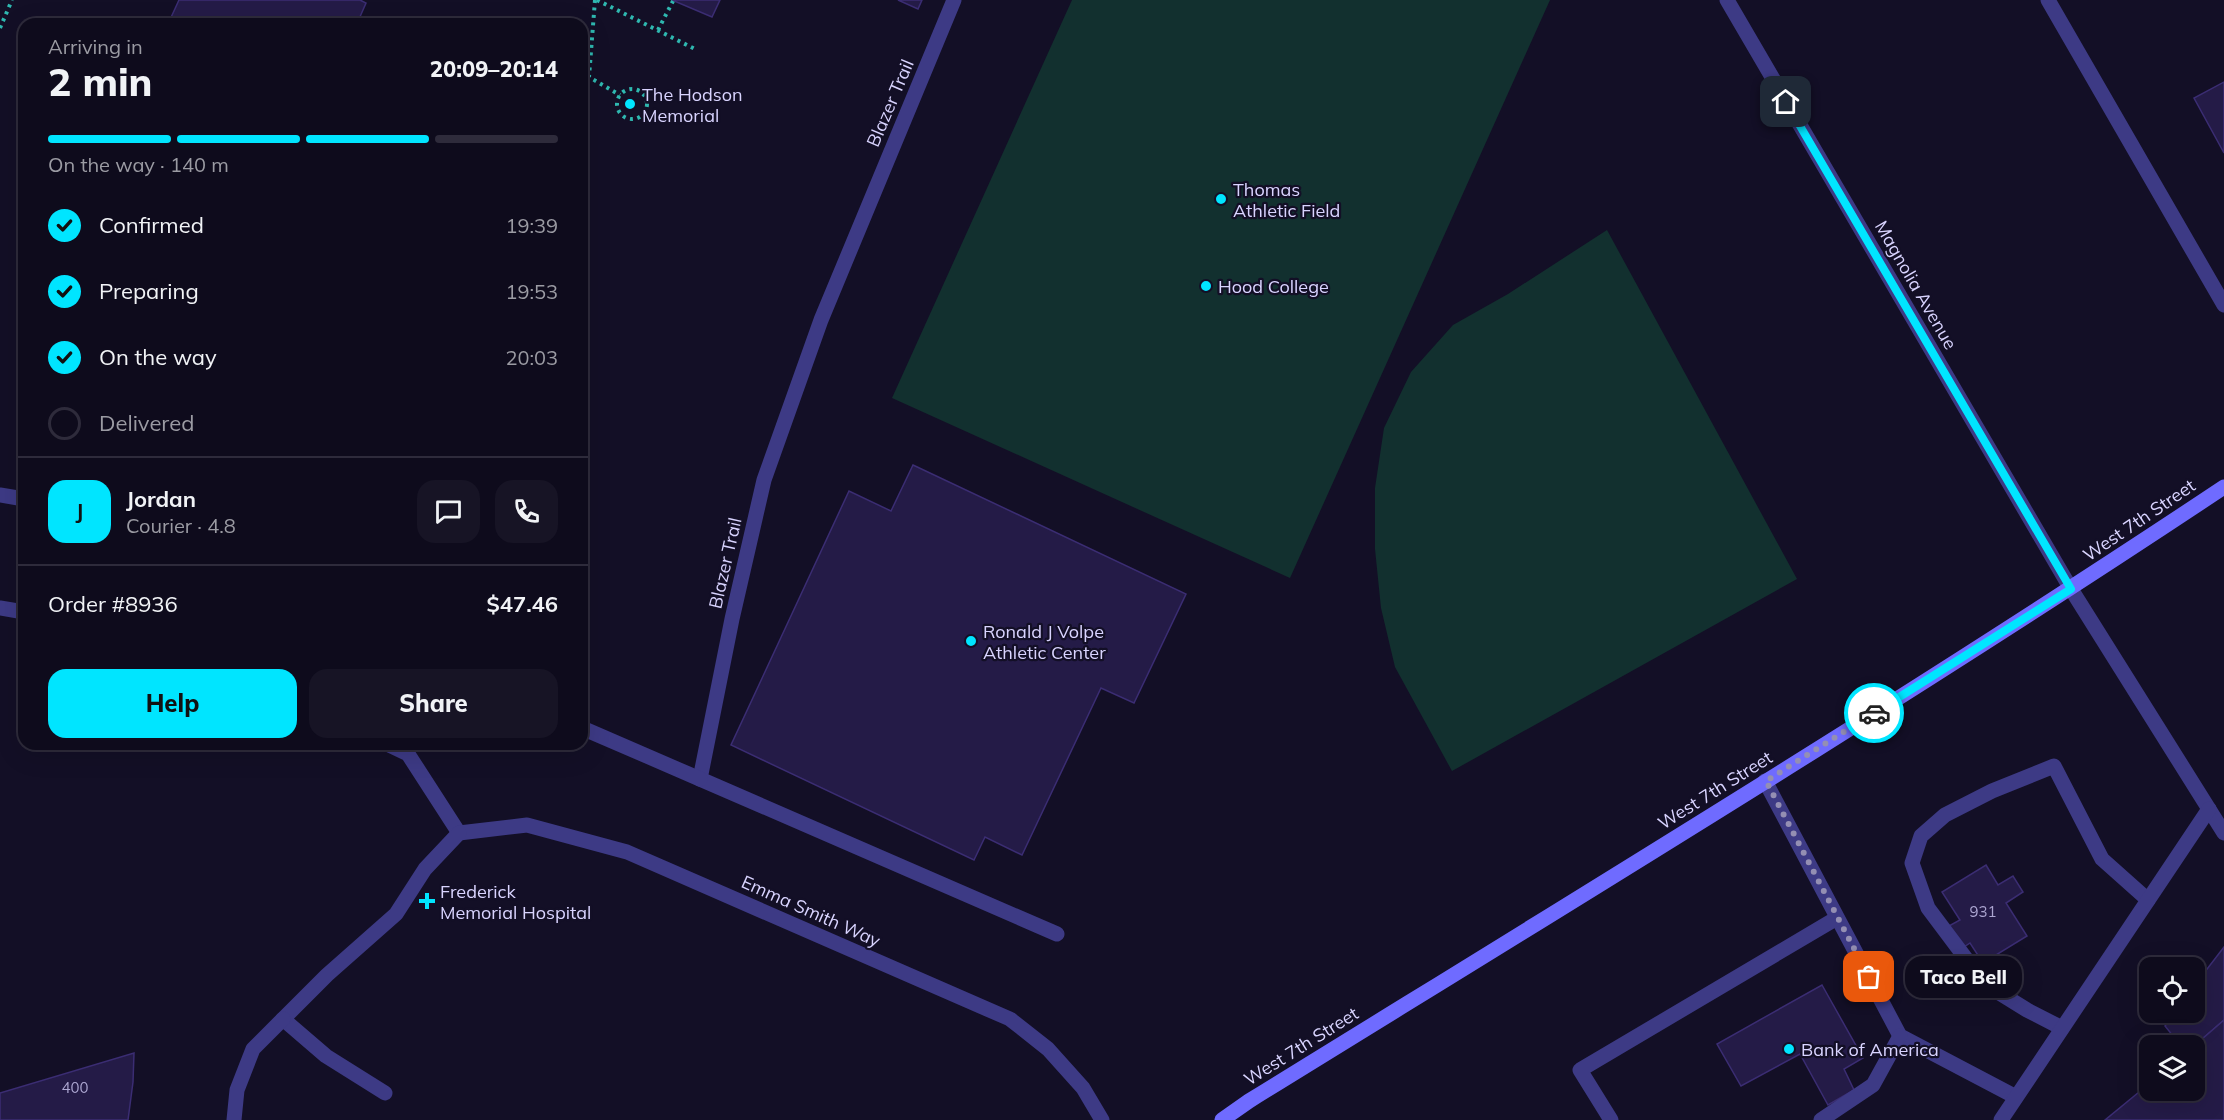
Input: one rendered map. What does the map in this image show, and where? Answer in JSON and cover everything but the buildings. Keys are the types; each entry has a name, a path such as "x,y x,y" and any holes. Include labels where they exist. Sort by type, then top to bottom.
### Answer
{"main road":[{"name":"West 7th Street","path":"1222,1120 2071,589 2224,487"}],"street":[{"name":"Blazer Trail","path":"700,779 732,619 764,480 821,320 954,0"},
{"name":"Magnolia Avenue","path":"1727,0 2071,589 2224,833"},
{"path":"2048,0 2224,305"},
{"path":"0,495 18,499"},
{"path":"0,608 18,611"},
{"path":"588,731 1057,934"},
{"path":"234,1120 237,1090 253,1049 327,975 396,914 425,869 459,833 408,753 401,750"},
{"path":"2062,1028 1985,984 1928,908 1912,863 1921,836 1945,815 1992,791 2054,766 2102,859 2148,900"},
{"path":"1766,781 1900,1036 2016,1097"},
{"path":"2001,1120 2209,809"},
{"name":"Emma Smith Way","path":"459,833 526,825 627,852 1010,1019 1048,1049 1083,1088 1102,1120"},
{"path":"1611,1120 1580,1070 1837,918"},
{"path":"283,1019 326,1056 385,1093"},
{"path":"1821,1120 1873,1085 1900,1036"}],"path":[{"path":"0,28 12,0"},
{"path":"620,95 589,77 596,0 697,50"},
{"path":"658,30 673,1"},
{"path":"628,89 638,90 647,102 645,111 633,119 624,116 618,109 620,95 628,89"}],"green space":[{"name":"Thomas Athletic Field","path":"1072,0 1550,0 1290,578 892,398"},
{"path":"1607,230 1797,579 1452,771 1395,667 1381,608 1375,549 1375,488 1384,428 1411,372 1453,325 1508,294"}],"way so far":[{"path":"1869,977 1766,781 1874,713"}],"place":[{"name":"The Hodson Memorial","path":"630,104"},
{"name":"Thomas Athletic Field","path":"1221,199"},
{"name":"Hood College","path":"1206,286"},
{"name":"Ronald J Volpe Athletic Center","path":"971,641"},
{"name":"Frederick Memorial Hospital","path":"427,901"},
{"name":"Taco Bell","path":"1869,977"},
{"name":"Bank of America","path":"1789,1049"}],"route":[{"path":"1786,102 2071,589 1874,713"}]}
